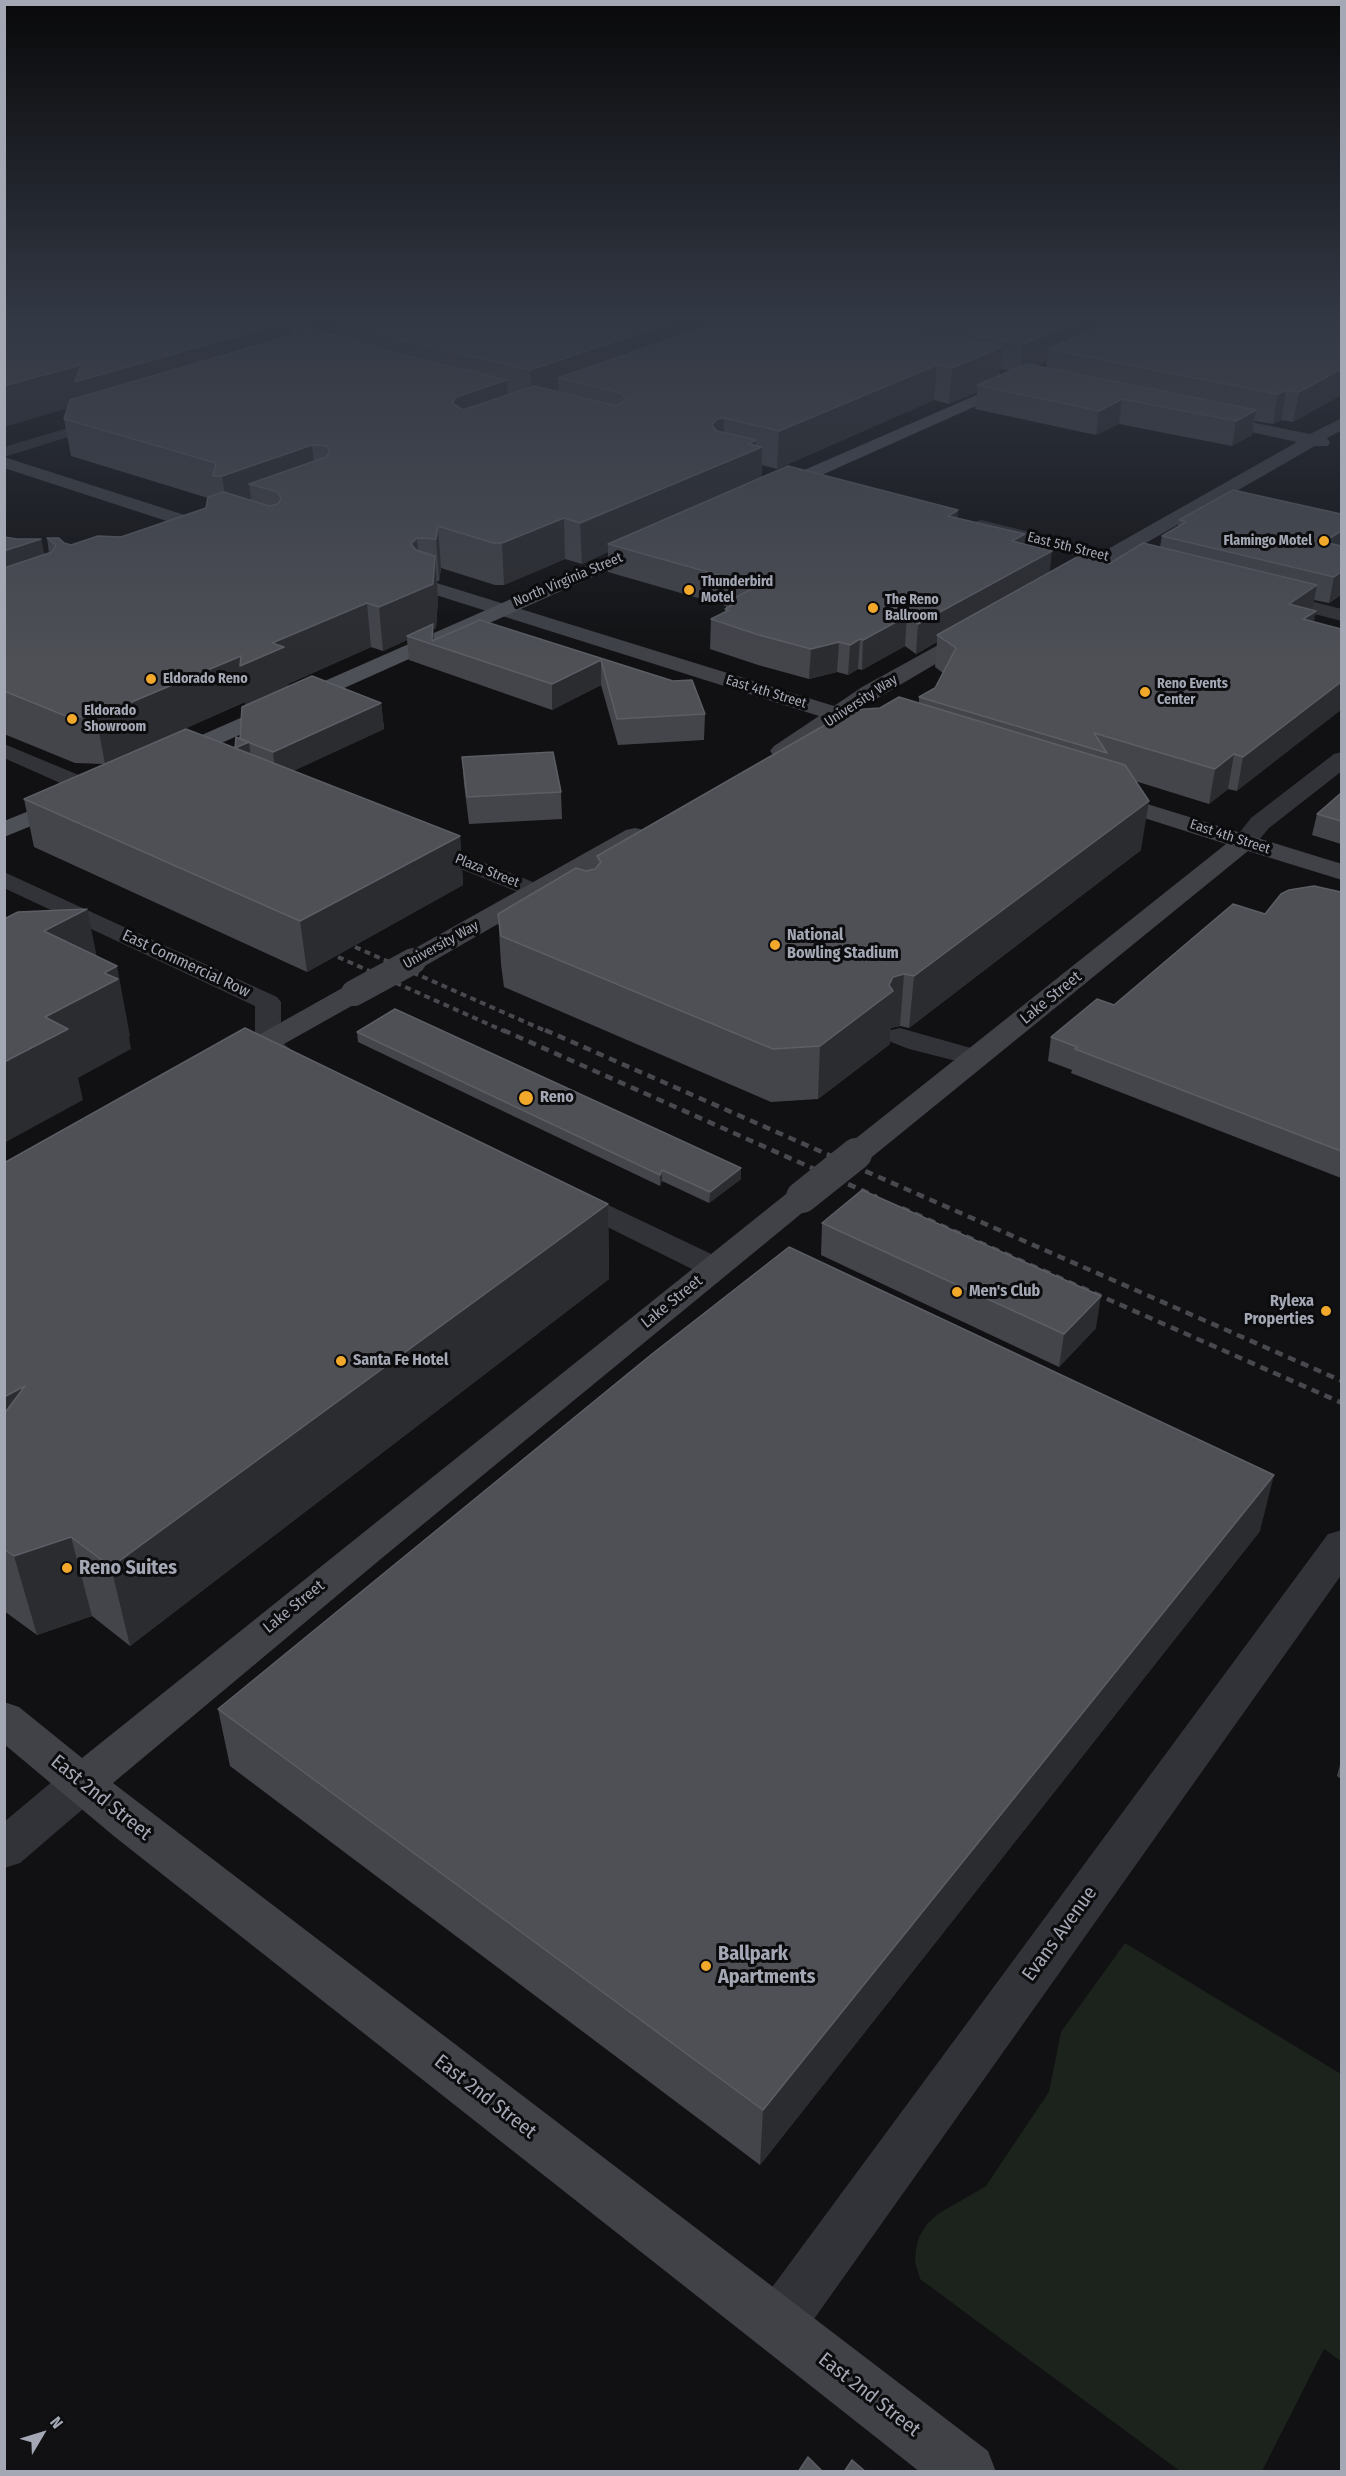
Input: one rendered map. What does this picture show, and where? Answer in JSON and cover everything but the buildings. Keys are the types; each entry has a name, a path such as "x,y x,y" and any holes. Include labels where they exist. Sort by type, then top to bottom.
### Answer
{"main road":[{"path":"755,498 906,433"},
{"path":"1276,433 1341,446"},
{"path":"1051,590 1325,433"},
{"path":"4,453 30,455 203,510 234,524"},
{"path":"4,462 189,522 234,524"},
{"path":"187,539 234,524"},
{"name":"North Virginia Street","path":"154,764 500,609 663,539"},
{"name":"East 4th Street","path":"427,586 873,725"},
{"name":"University Way","path":"761,763 870,692 990,624"},
{"path":"4,830 105,786"},
{"name":"East 4th Street","path":"1084,791 1341,872"},
{"name":"University Way","path":"210,1074 657,822"},
{"name":"Lake Street","path":"82,1783 213,1673 1244,842"},
{"name":"East 2nd Street","path":"4,1719 149,1838 967,2472"}],"street":[{"path":"4,453 70,433"},
{"path":"768,474 826,487"},
{"name":"East 5th Street","path":"966,522 1163,571"},
{"path":"1250,592 1341,615"},
{"path":"4,750 105,786"},
{"path":"184,751 217,764"},
{"name":"Lake Street","path":"1244,842 1260,823 1341,759"},
{"name":"Plaza Street","path":"400,836 582,909"},
{"name":"East Commercial Row","path":"4,879 268,1002 268,1042"},
{"path":"900,1036 976,1058"},
{"path":"268,1042 276,1052 317,1074"},
{"path":"549,1188 715,1268"},
{"name":"Evans Avenue","path":"778,2324 1341,1544"},
{"name":"Lake Street","path":"4,1849 82,1783"}],"shaded area":[{"path":"1125,1943 1341,2074 1341,2361 1324,2349 1262,2471 1180,2471 920,2279 915,2262 919,2237 927,2224 938,2214 986,2186 1049,2092 1061,2032"}],"railway":[{"path":"355,947 548,1032"},
{"path":"338,957 506,1032"},
{"path":"503,1030 877,1197"},
{"path":"545,1030 1342,1381"},
{"path":"902,1208 1342,1403"}],"place":[{"name":"Flamingo Motel","path":"1324,541"},
{"name":"Thunderbird Motel","path":"689,590"},
{"name":"The Reno Ballroom","path":"873,608"},
{"name":"Eldorado Reno","path":"151,679"},
{"name":"Reno Events Center","path":"1145,692"},
{"name":"Eldorado Showroom","path":"72,719"},
{"name":"National Bowling Stadium","path":"775,945"},
{"name":"Reno","path":"526,1098"},
{"name":"Men's Club","path":"957,1292"},
{"name":"Rylexa Properties","path":"1326,1311"},
{"name":"Santa Fe Hotel","path":"341,1361"},
{"name":"Reno Suites","path":"67,1568"},
{"name":"Ballpark Apartments","path":"706,1966"}]}
